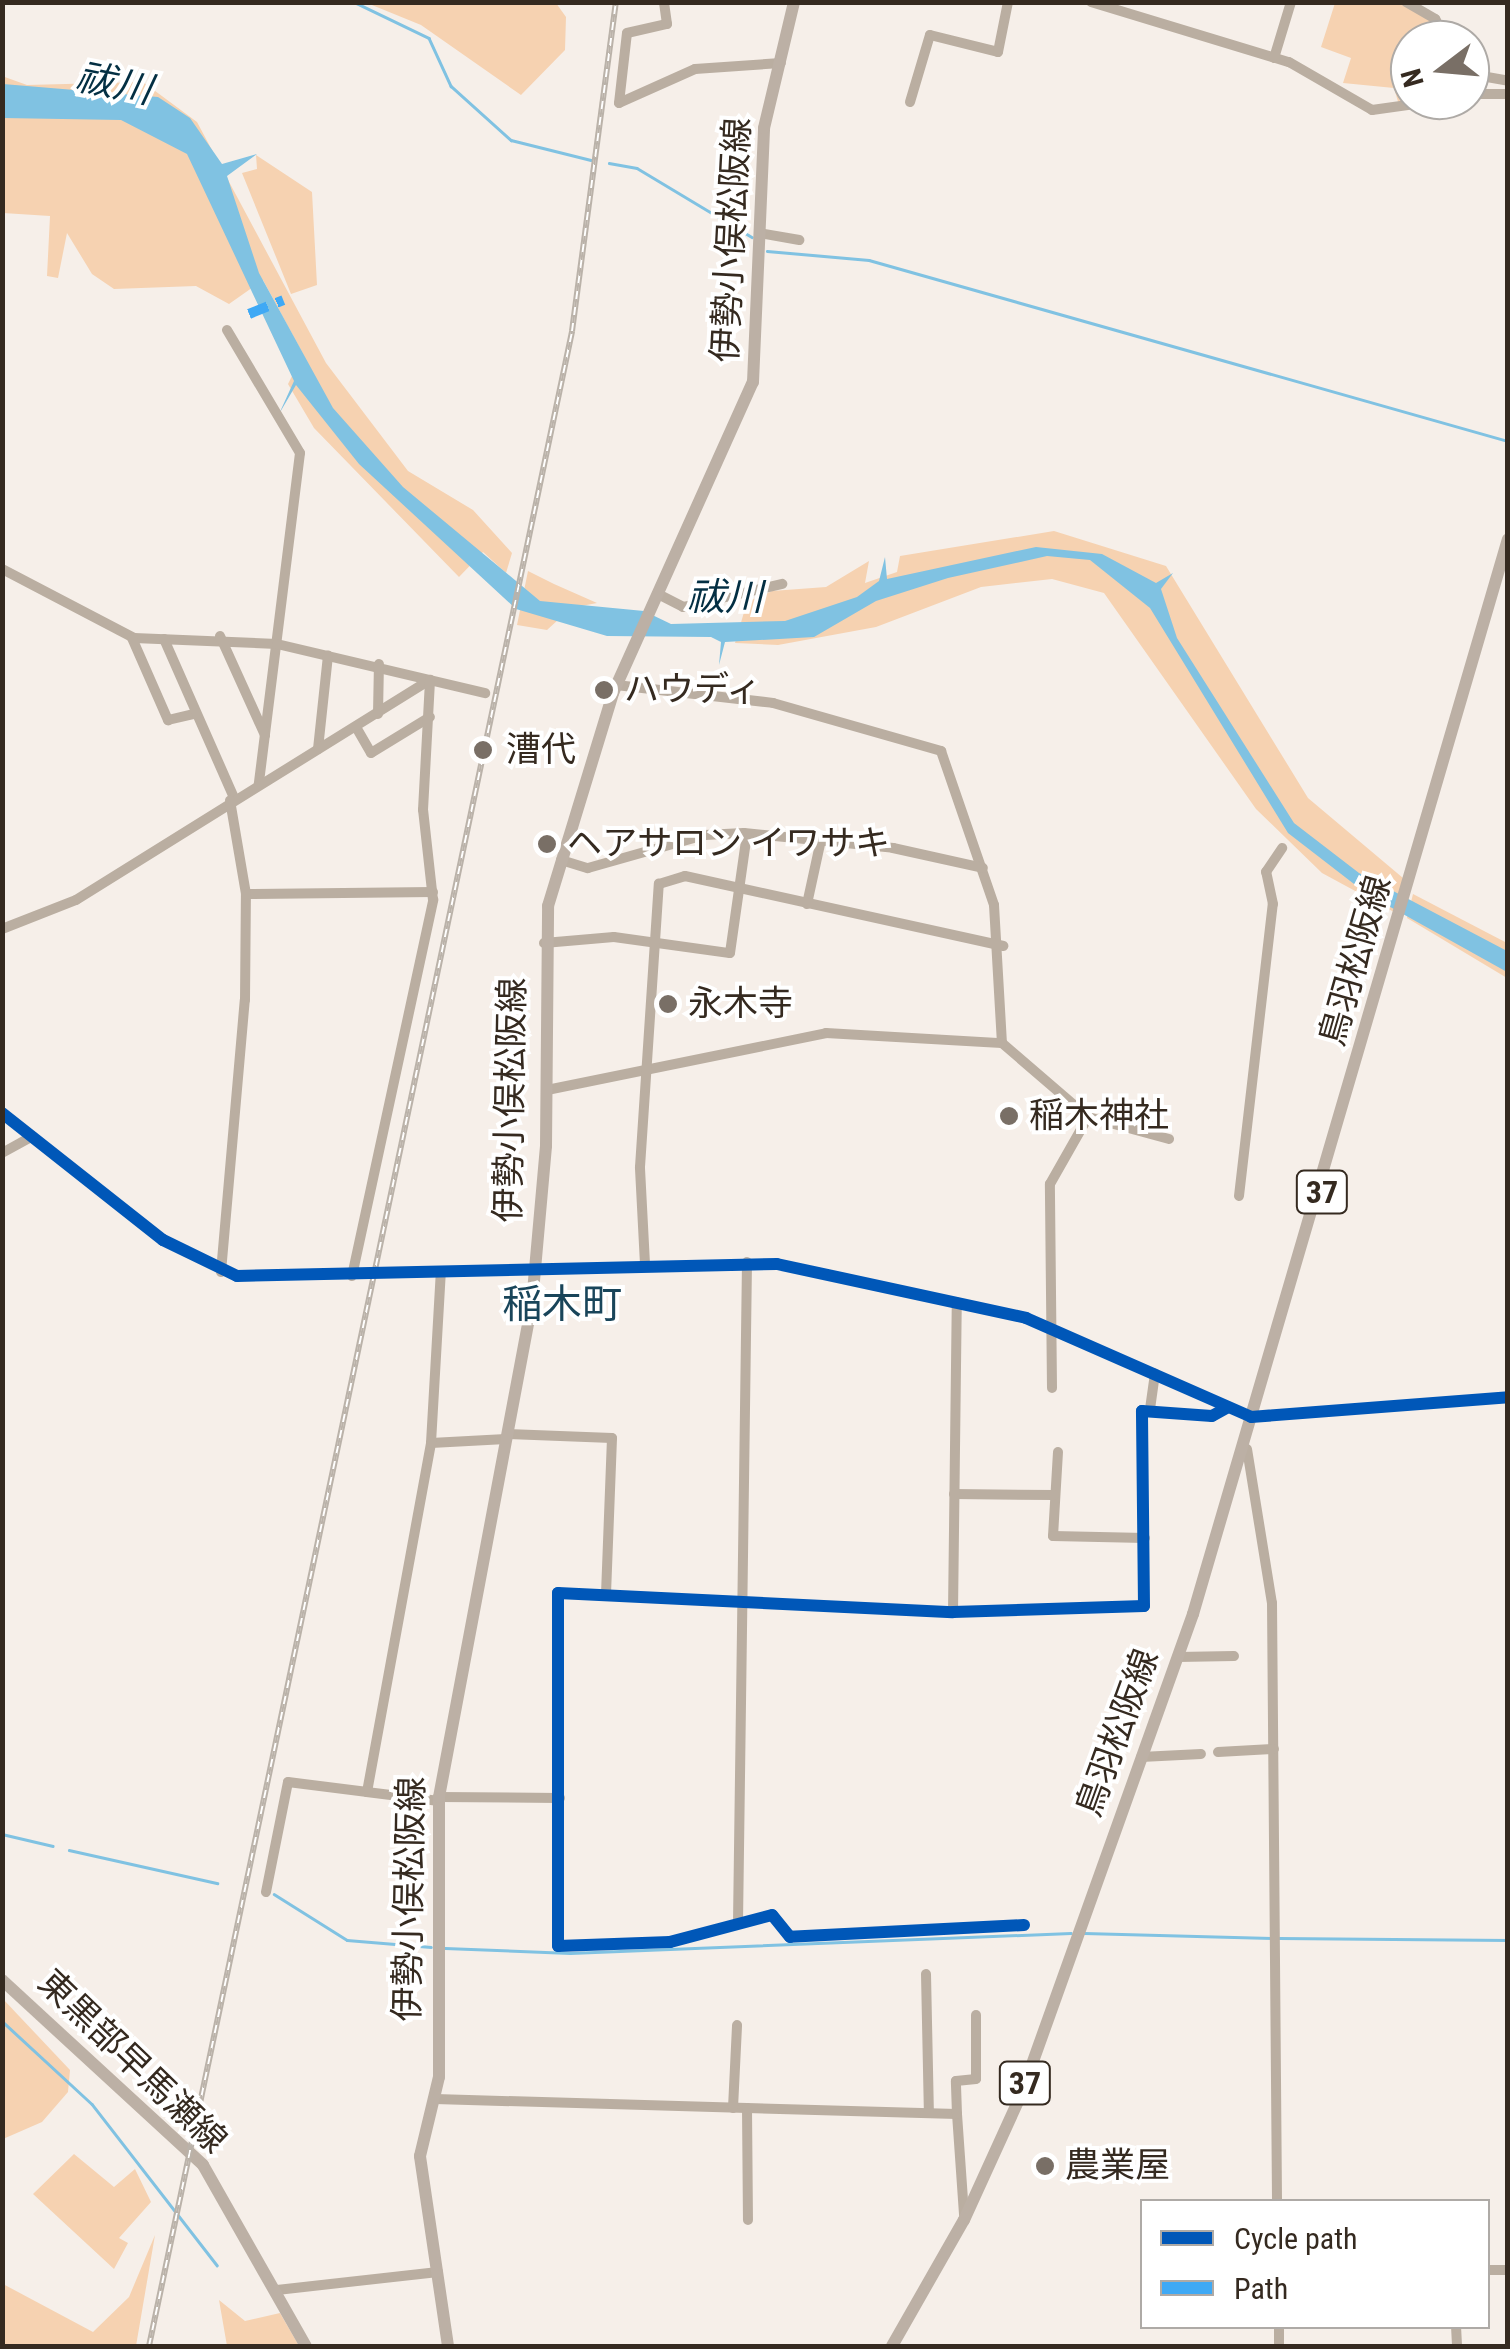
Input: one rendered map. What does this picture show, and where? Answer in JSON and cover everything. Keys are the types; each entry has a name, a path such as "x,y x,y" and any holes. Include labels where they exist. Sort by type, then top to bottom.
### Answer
{"main road":[{"name":"伊勢小俣松阪線","path":"448,2346 420,2156 435,2098 439,1799 535,1270 547,1090 544,943 561,860 616,684 754,382 764,128 794,2"},
{"name":"鳥羽松阪線","path":"892,2346 964,2220 1081,1926 1178,1657 1257,1418 1508,539"},
{"name":"東黒部早馬瀬線","path":"2,1980 190,2151 277,2290 306,2346"}],"street":[{"path":"664,2 667,24 627,33 619,102 696,69 781,63"},
{"path":"910,102 930,34 998,52 1008,2"},
{"path":"1091,2 1274,58 1381,113 1390,111"},
{"path":"1274,58 1291,2"},
{"path":"1406,2 1436,20"},
{"path":"759,234 799,240"},
{"path":"227,330 300,453 259,784"},
{"path":"2,569 132,638 220,636 277,644 380,664 486,693"},
{"path":"657,596 683,607 782,584"},
{"path":"220,636 265,736"},
{"path":"132,638 168,720 195,714"},
{"path":"164,639 232,799 246,894 239,1134 221,1272"},
{"path":"318,749 328,656"},
{"path":"378,714 380,664"},
{"path":"2,929 76,900 232,799 430,680"},
{"path":"352,1276 434,892 423,810 430,680"},
{"path":"616,684 773,703 941,751 984,868 1003,946 1002,1043"},
{"path":"356,727 371,752 430,717"},
{"path":"561,860 588,868 706,834 747,834 821,840 984,868"},
{"path":"544,943 614,937 655,946 733,951 747,834"},
{"path":"807,904 821,840"},
{"path":"1239,1196 1272,904 1266,872 1282,848"},
{"path":"645,1264 645,1071 658,884 685,876 1003,946"},
{"path":"246,894 434,892"},
{"path":"547,1090 826,1033 1002,1043 1088,1117 1169,1139"},
{"path":"2,1112 162,1240 221,1272 352,1276 747,1262 957,1302 1052,1327 1257,1418 1508,1396"},
{"path":"1052,1388 1050,1184 1088,1117"},
{"path":"2,1153 33,1136"},
{"path":"738,1923 747,1262"},
{"path":"367,1792 431,1442 441,1271"},
{"path":"953,1612 957,1302"},
{"path":"1150,1409 1154,1373"},
{"path":"1024,1925 790,1937 772,1916 670,1942 558,1946 558,1593 953,1612 1144,1606 1142,1411 1212,1416 1228,1407"},
{"path":"431,1442 506,1436 612,1438 606,1596"},
{"path":"1247,1448 1272,1603 1277,2199"},
{"path":"1058,1452 1053,1536 1145,1538"},
{"path":"954,1494 1054,1495"},
{"path":"1178,1657 1234,1656"},
{"path":"1218,1752 1274,1749"},
{"path":"1141,1757 1201,1754"},
{"path":"266,1892 288,1782 439,1799 560,1798"},
{"path":"926,1974 929,2114"},
{"path":"964,2220 956,2081 976,2080 976,2014"},
{"path":"733,2108 737,2025"},
{"path":"435,2098 957,2114"},
{"path":"747,2108 748,2220"},
{"path":"277,2290 438,2272"}],"shaded area":[{"path":"367,3 556,3 566,17 565,50 521,95 421,25"},
{"path":"1335,3 1400,3 1432,20 1390,20 1390,88 1343,83 1351,58 1321,47"},
{"path":"2,76 27,85 143,82 197,122 326,363 408,471 473,510 512,553 506,573 483,552 459,577 314,428 288,384 303,354 263,280 229,304 196,286 114,289 92,274 67,233 58,278 47,276 50,216 3,213"},
{"path":"256,155 312,192 317,285 291,294 242,173 257,169"},
{"path":"1054,531 1166,566 1308,798 1403,878 1394,912 1322,873 1256,809 1104,593 1052,579 981,587 876,627 778,645 735,643 747,602 772,591 826,587 869,561 865,583 897,572 900,556"},
{"path":"528,571 597,603 571,608 547,630 517,625"},
{"path":"1413,894 1507,943 1507,978 1407,918"},
{"path":"3,1999 70,2070 68,2092 42,2122 3,2139"},
{"path":"74,2154 114,2187 135,2169 151,2202 119,2238 128,2243 114,2269 33,2194"},
{"path":"155,2235 136,2346 3,2346 3,2284 93,2332 129,2297"},
{"path":"219,2300 245,2321 280,2313 299,2346 227,2346"}],"water":[{"path":"3,84 158,97 190,118 222,164 257,154 227,176 259,273 333,408 403,487 540,601 644,611 671,624 785,621 857,597 879,581 885,557 887,579 1036,547 1102,554 1156,583 1173,573 1161,589 1177,638 1294,823 1359,873 1507,951 1507,972 1367,894 1288,833 1150,608 1090,560 1047,556 948,578 876,601 814,637 725,642 719,665 721,642 711,637 607,636 516,609 359,464 296,385 279,414 294,381 187,154 121,120 3,118"}],"waterway":[{"path":"354,2 429,38 451,86 511,140 591,160"},
{"path":"609,163 637,168 752,237"},
{"path":"767,251 869,260 1508,441"},
{"path":"2,1834 53,1846"},
{"path":"69,1850 217,1883"},
{"path":"274,1894 347,1940 431,1947"},
{"path":"445,1948 570,1953 1071,1933"},
{"path":"1084,1933 1271,1938"},
{"path":"1279,1938 1508,1940"},
{"path":"2,2021 92,2104 217,2265"}],"railway":[{"path":"149,2346 572,331 616,2"}],"marked path":[{"path":"249,314 283,300"}],"cycle path":[{"path":"2,1113 163,1240 237,1276 777,1264 1026,1318 1251,1417 1508,1397"},
{"path":"1024,1925 790,1937 772,1915 670,1942 558,1946 558,1593 953,1612 1144,1606 1142,1411 1212,1416 1228,1407"}],"place":[{"name":"ハウディ","path":"604,690"},
{"name":"漕代","path":"483,750"},
{"name":"ヘアサロン イワサキ","path":"547,844"},
{"name":"永木寺","path":"668,1004"},
{"name":"稲木神社","path":"1009,1116"},
{"name":"農業屋","path":"1045,2166"}],"district":[{"name":"稲木町","path":"562,1305"}],"water label":[{"name":"祓川","path":"114,84"},
{"name":"祓川","path":"725,598"}]}
